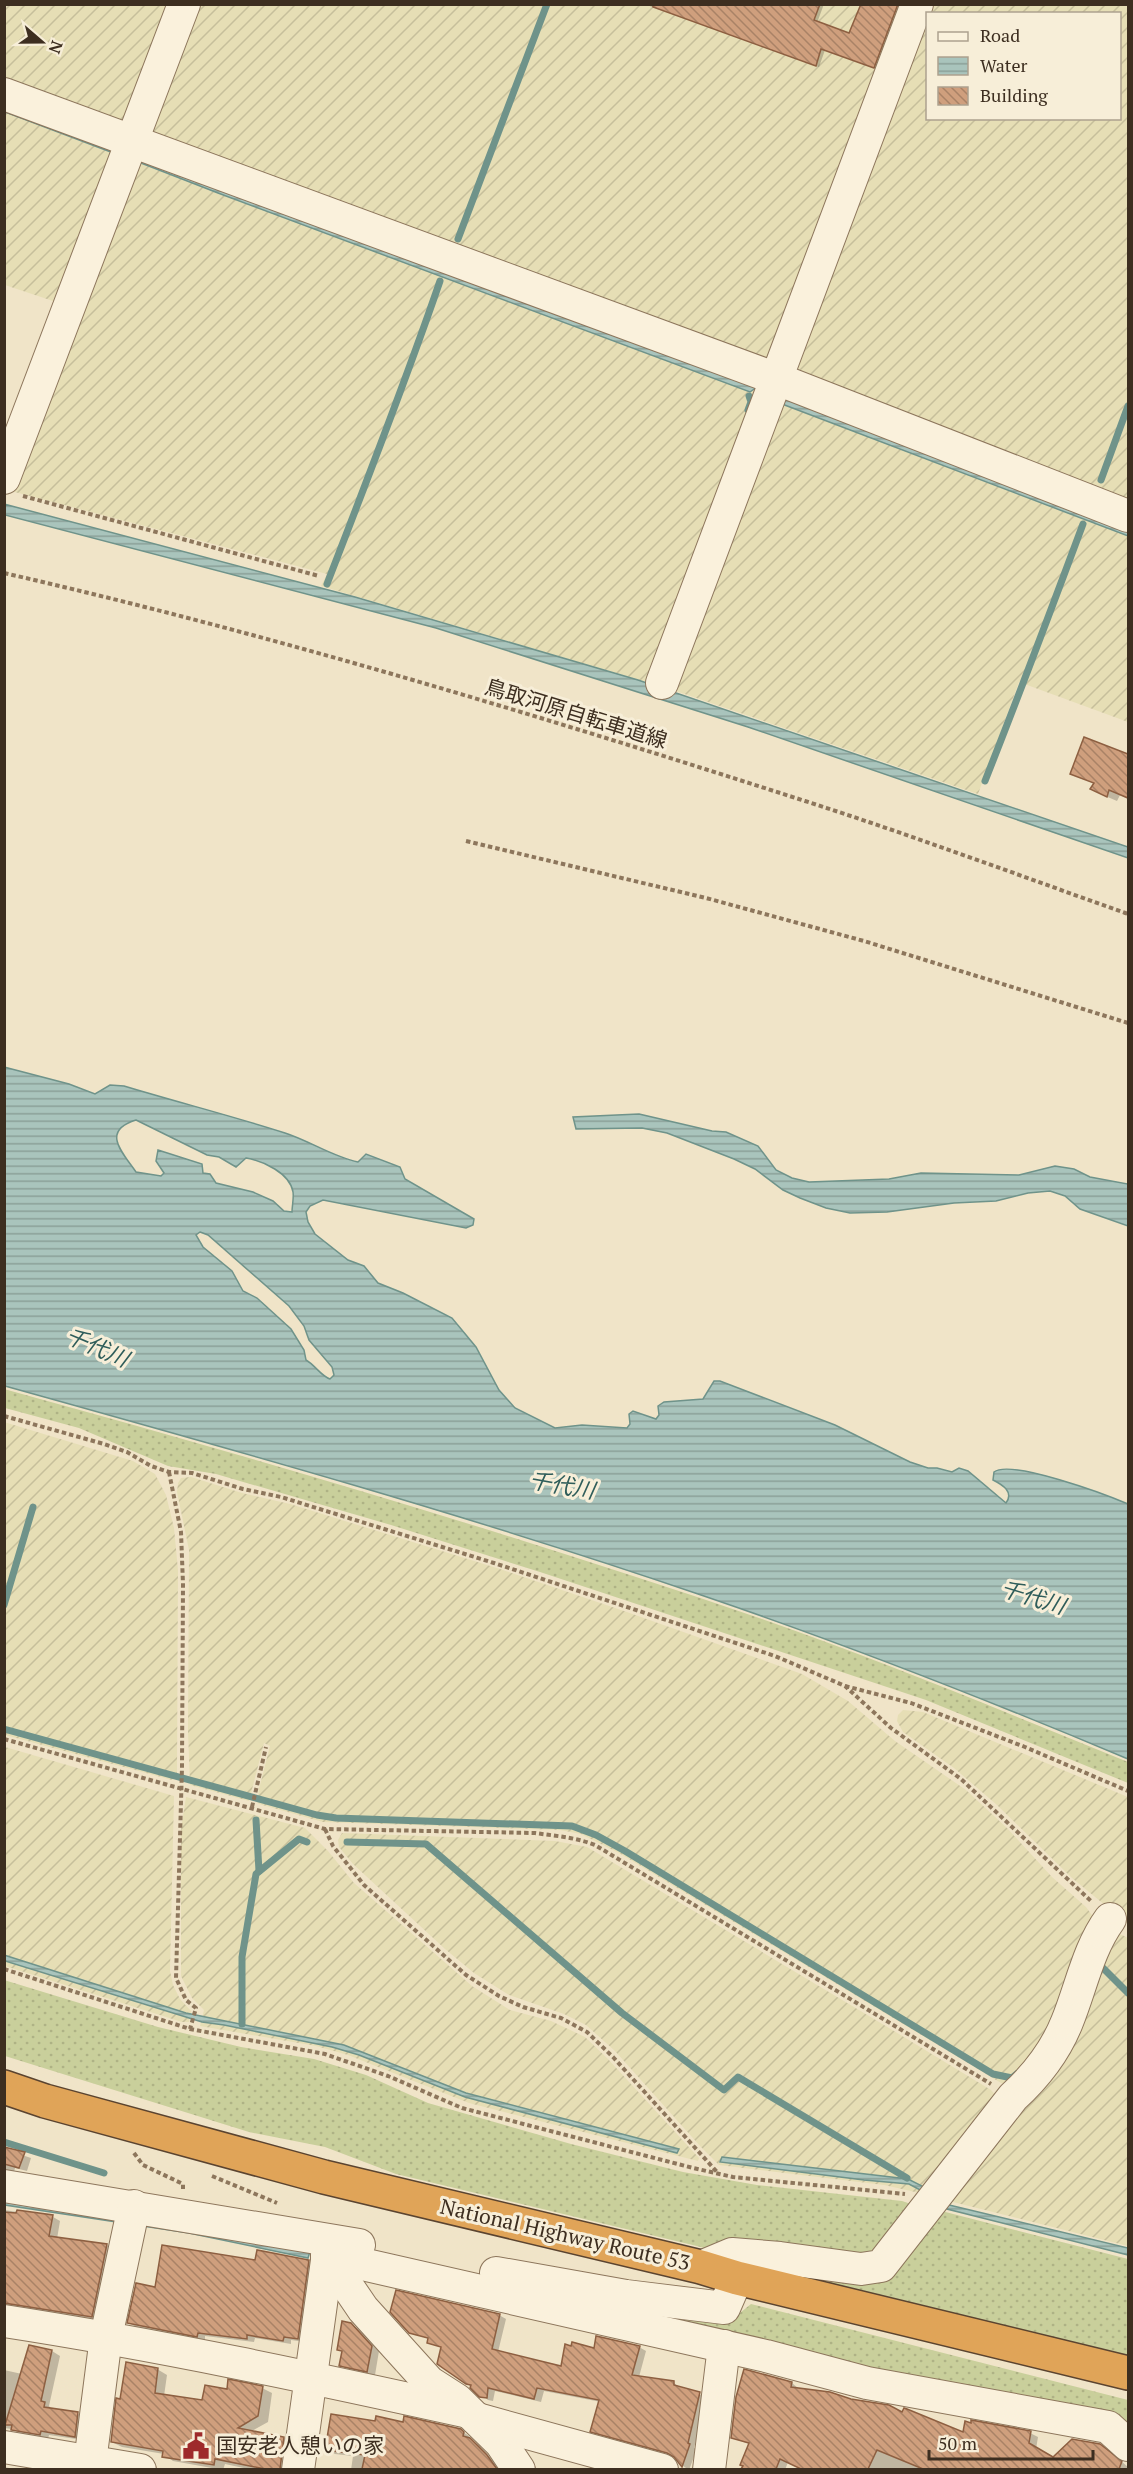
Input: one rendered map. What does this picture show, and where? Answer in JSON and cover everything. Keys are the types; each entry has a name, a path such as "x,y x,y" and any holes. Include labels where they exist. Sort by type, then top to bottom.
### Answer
{"highway":[{"name":"National Highway Route 53","path":"4,2087 57,2104 324,2177 1128,2373"}],"street":[{"path":"10,486 132,142 184,4"},
{"path":"662,683 917,4"},
{"path":"4,94 777,379 1128,516"},
{"path":"700,2267 732,2254 861,2269 881,2266 927,2204 1012,2097 1036,2074 1054,2048 1066,2024 1100,1933 1110,1919"},
{"path":"4,2186 297,2233 328,2247 867,2382 1108,2427 1128,2445"},
{"path":"89,2465 106,2337 134,2206"},
{"path":"328,2247 626,2296 724,2308 737,2278"},
{"path":"298,2469 328,2247"},
{"path":"328,2247 363,2309 429,2382 457,2400 501,2443 519,2469"},
{"path":"4,2321 106,2337 310,2377 472,2415 662,2469"},
{"path":"709,2469 724,2346"},
{"path":"4,2447 89,2465 140,2469"}],"path":[{"path":"10,486 319,576"},
{"name":"鳥取河原自転車道線","path":"4,573 143,605 448,690 808,801 1128,914"},
{"path":"466,841 706,898 852,938 1128,1023"},
{"path":"4,1416 104,1444 169,1472 198,1474 243,1489 281,1497 494,1563 775,1656 845,1686 912,1704 1025,1747 1128,1791"},
{"path":"169,1472 181,1542 181,1788 176,1978 186,2000 196,2008 190,2029"},
{"path":"845,1686 891,1728 961,1779 1110,1919"},
{"path":"4,1739 325,1829 535,1833 567,1837 595,1845 1012,2097"},
{"path":"252,1807 266,1747"},
{"path":"325,1829 333,1846 364,1885 466,1975 499,1996 523,2007 561,2018 587,2032 613,2057 718,2174"},
{"path":"4,1969 190,2029 325,2054 366,2067 462,2108 718,2174 897,2193 909,2195 927,2204"},
{"path":"132,2150 143,2165 183,2184 178,2214"},
{"path":"208,2174 274,2201 293,2213 297,2233"}],"shaded area":[{"path":"4,5 177,5 131,125 5,83"},
{"path":"195,5 909,5 774,363 149,131"},
{"path":"925,5 1128,5 1128,501 789,367"},
{"path":"4,105 115,147 62,304 5,285"},
{"path":"143,154 758,386 653,684 321,586 327,574 7,490"},
{"path":"777,400 1128,525 1128,722 1019,682 978,794 667,688"},
{"path":"4,1422 133,1461 155,1474 166,1495 174,1528 178,1570 177,1777 172,1780 5,1735"},
{"path":"191,1477 242,1493 290,1504 500,1569 624,1611 802,1674 848,1701 895,1741 966,1790 1007,1828 1052,1877 1086,1907 1094,1918 1076,1984 1012,2086 1001,2083 619,1853 581,1834 560,1830 323,1822 259,1804 257,1802 259,1789 270,1746 264,1743 249,1801 190,1785 189,1550 177,1492 181,1478"},
{"path":"903,1710 923,1712 1128,1797 1128,1924 1072,1878 997,1805 954,1768 903,1732 897,1721 898,1715"},
{"path":"5,1747 174,1796 170,1971 173,1985 180,1999 191,2011 189,2022 182,2022 5,1966"},
{"path":"186,1797 305,1828 328,1851 354,1883 472,1986 510,2010 551,2021 585,2037 699,2158 698,2161 469,2103 348,2055 316,2046 200,2026 204,2010 192,1998 181,1976 181,1829"},
{"path":"342,1833 555,1841 587,1847 991,2090 999,2099 924,2194 884,2185 719,2165 615,2051 586,2025 564,2014 509,1995 474,1973 445,1949 353,1864 339,1847 338,1840"},
{"path":"1116,1932 1128,1938 1128,2246 945,2200"}],"green space":[{"path":"4,1389 385,1498 574,1557 808,1635 1128,1762 1128,1783 926,1700 540,1572 391,1525 216,1474 168,1466 79,1428 5,1408"},
{"path":"4,1980 158,2027 241,2047 314,2059 366,2075 428,2103 571,2144 683,2172 757,2185 902,2201 914,2205 878,2258 713,2252 701,2247 396,2174 325,2147 249,2132 5,2056"},
{"path":"930,2208 1128,2259 1128,2359 876,2294 778,2272 852,2274"},
{"path":"420,2265 735,2317 751,2304 1128,2400 1128,2425 881,2376"}],"water":[{"path":"4,106 114,148 111,152 5,112"},
{"path":"143,155 757,387 750,392 218,193 141,163"},
{"path":"785,395 1128,526 1128,536 782,404"},
{"path":"4,504 355,597 638,680 1128,847 1128,858 748,727 436,628 5,515"},
{"name":"千代川","path":"4,1067 69,1084 95,1094 110,1085 124,1086 285,1133 358,1162 366,1154 400,1167 405,1179 474,1219 473,1225 466,1228 323,1200 310,1206 306,1212 308,1222 315,1234 348,1260 364,1266 378,1283 452,1318 476,1347 499,1390 515,1408 555,1428 582,1425 627,1428 630,1424 629,1414 633,1411 656,1419 659,1415 658,1406 664,1402 703,1399 714,1381 720,1381 835,1425 910,1462 952,1472 959,1468 968,1471 1006,1503 1008,1492 993,1480 994,1472 1004,1469 1019,1470 1060,1480 1128,1504 1128,1759 862,1653 615,1566 354,1485 5,1386","holes":["136,1120 207,1155 219,1157 236,1167 246,1158 275,1169 291,1185 292,1212 284,1211 273,1201 253,1192 216,1183 210,1174 203,1173 202,1164 158,1150 156,1161 164,1173 161,1176 136,1172 121,1150 117,1136 119,1130","200,1232 208,1235 289,1306 304,1326 309,1340 332,1367 334,1375 330,1379 306,1360 304,1350 291,1329 257,1298 243,1291 232,1271 203,1247 196,1235"]},
{"path":"639,1114 712,1131 726,1132 758,1146 776,1170 792,1178 809,1182 889,1179 921,1173 1019,1175 1055,1166 1074,1169 1090,1177 1128,1184 1128,1226 1080,1209 1065,1196 1050,1191 1028,1193 996,1201 954,1203 887,1212 850,1213 826,1208 800,1198 783,1190 755,1169 667,1133 642,1128 576,1129 573,1117"},
{"path":"4,1955 186,2013 344,2045 466,2093 679,2149 677,2153 465,2097 359,2055 332,2047 202,2022 5,1961"},
{"path":"722,2157 908,2179 924,2187 922,2191 909,2184 720,2162"},
{"path":"4,2196 311,2248 308,2258 189,2233 5,2205"},
{"path":"945,2204 1128,2248 1128,2255 947,2209"}],"building":[{"path":"653,4 820,4 814,20 849,33 861,4 898,4 874,68 821,49 816,66 653,7"},
{"path":"1084,737 1128,754 1128,798 1109,790 1107,797 1090,789 1094,783 1070,774"},
{"path":"4,2147 25,2152 19,2168 4,2164"},
{"path":"17,2210 53,2215 49,2236 107,2244 92,2317 4,2303 4,2212 16,2213"},
{"path":"162,2245 255,2260 257,2250 309,2260 298,2339 284,2337 283,2341 247,2335 247,2339 198,2333 197,2337 127,2323 136,2283 155,2287"},
{"path":"396,2290 500,2314 492,2349 561,2366 565,2344 571,2346 572,2342 594,2348 596,2336 640,2346 632,2375 674,2381 674,2385 700,2392 688,2443 690,2444 682,2467 674,2457 667,2453 590,2432 599,2400 537,2388 534,2399 488,2388 487,2398 479,2397 470,2388 471,2385 437,2364 441,2347 427,2343 428,2338 409,2333 390,2312"},
{"path":"342,2321 351,2323 372,2346 367,2372 339,2366 342,2351 337,2350"},
{"path":"29,2345 52,2350 41,2401 45,2402 44,2407 78,2412 75,2437 41,2431 40,2435 11,2430 12,2425 5,2425"},
{"path":"126,2362 158,2368 155,2393 202,2400 205,2385 227,2389 228,2379 263,2386 258,2416 238,2428 284,2437 280,2469 265,2469 215,2459 214,2465 162,2457 163,2451 111,2442 116,2398 120,2399"},
{"path":"744,2369 792,2382 791,2387 830,2392 851,2399 889,2405 902,2412 904,2408 963,2432 965,2421 971,2423 971,2420 1031,2431 1029,2443 1053,2457 1072,2439 1100,2444 1122,2461 1119,2469 923,2469 877,2450 868,2469 801,2469 780,2459 776,2469 741,2469 743,2466 740,2465 749,2443 731,2438 736,2397"},
{"path":"331,2414 375,2421 376,2416 403,2422 404,2416 461,2429 464,2432 463,2436 470,2438 497,2469 362,2469 365,2455 325,2450"}],"waterway":[{"path":"458,239 547,4"},
{"path":"327,584 440,281"},
{"path":"748,410 751,402 749,396"},
{"path":"1101,480 1128,406"},
{"path":"985,781 1083,524"},
{"path":"4,1605 33,1507"},
{"path":"4,1729 317,1815 336,1818 572,1826 596,1835 625,1851 993,2074 1012,2078 1018,2073"},
{"path":"256,1820 259,1871"},
{"path":"242,2024 242,1957 256,1874 299,1839 307,1842"},
{"path":"347,1842 426,1844 622,2013 724,2090 738,2077 907,2178"},
{"path":"1100,1965 1128,1993"},
{"path":"4,2142 104,2173"}],"place":[{"name":"国安老人憩いの家","path":"196,2446"}]}
